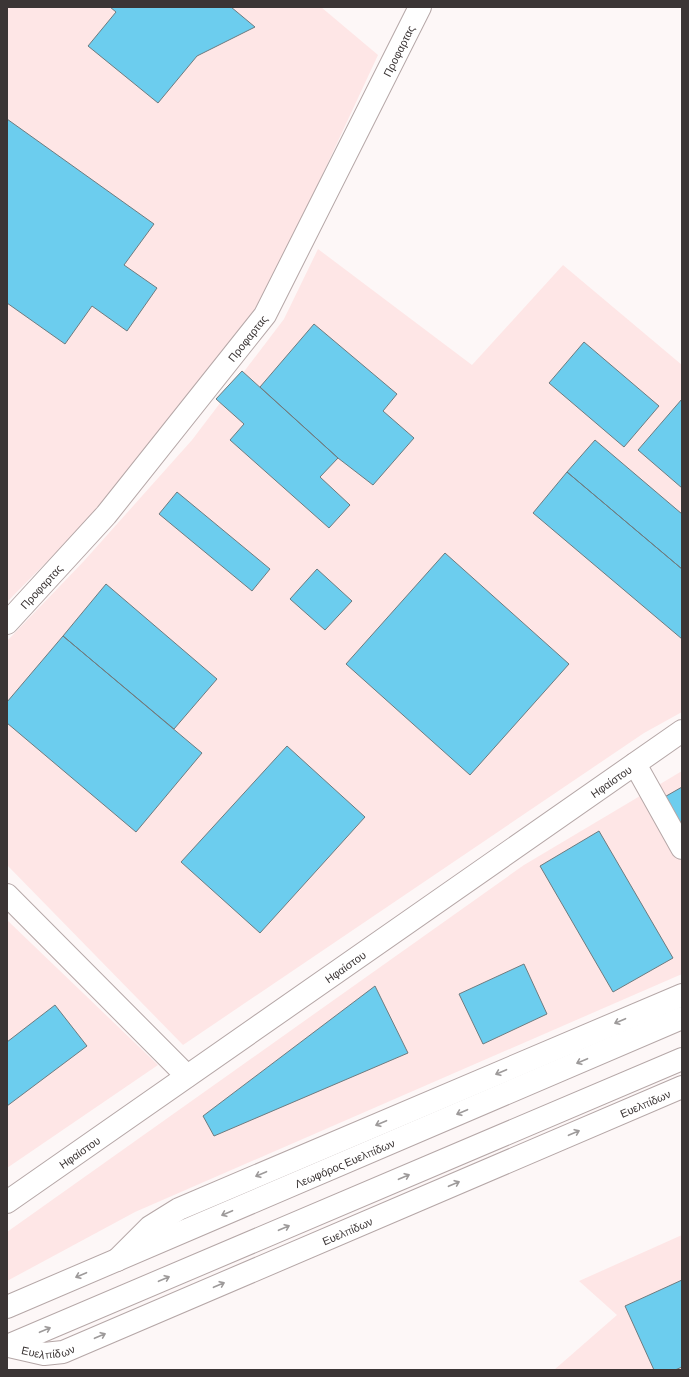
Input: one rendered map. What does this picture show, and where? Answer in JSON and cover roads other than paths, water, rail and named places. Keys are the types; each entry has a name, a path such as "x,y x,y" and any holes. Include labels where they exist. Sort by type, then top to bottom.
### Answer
{"street":[{"name":"Προφαρτας","path":"7,623 106,516 265,315 420,7"},
{"name":"Ηφαίστου","path":"7,1202 682,731"},
{"path":"635,764 682,848"},
{"path":"7,895 187,1076"},
{"path":"117,1260 150,1227 179,1209 682,995"},
{"path":"645,1011 652,1031"},
{"name":"Λεωφόρος Ευελπίδων","path":"7,1307 682,1018"},
{"path":"8,1346 682,1059"},
{"name":"Ευελπίδων","path":"8,1346 44,1354 63,1352 682,1086"}]}
